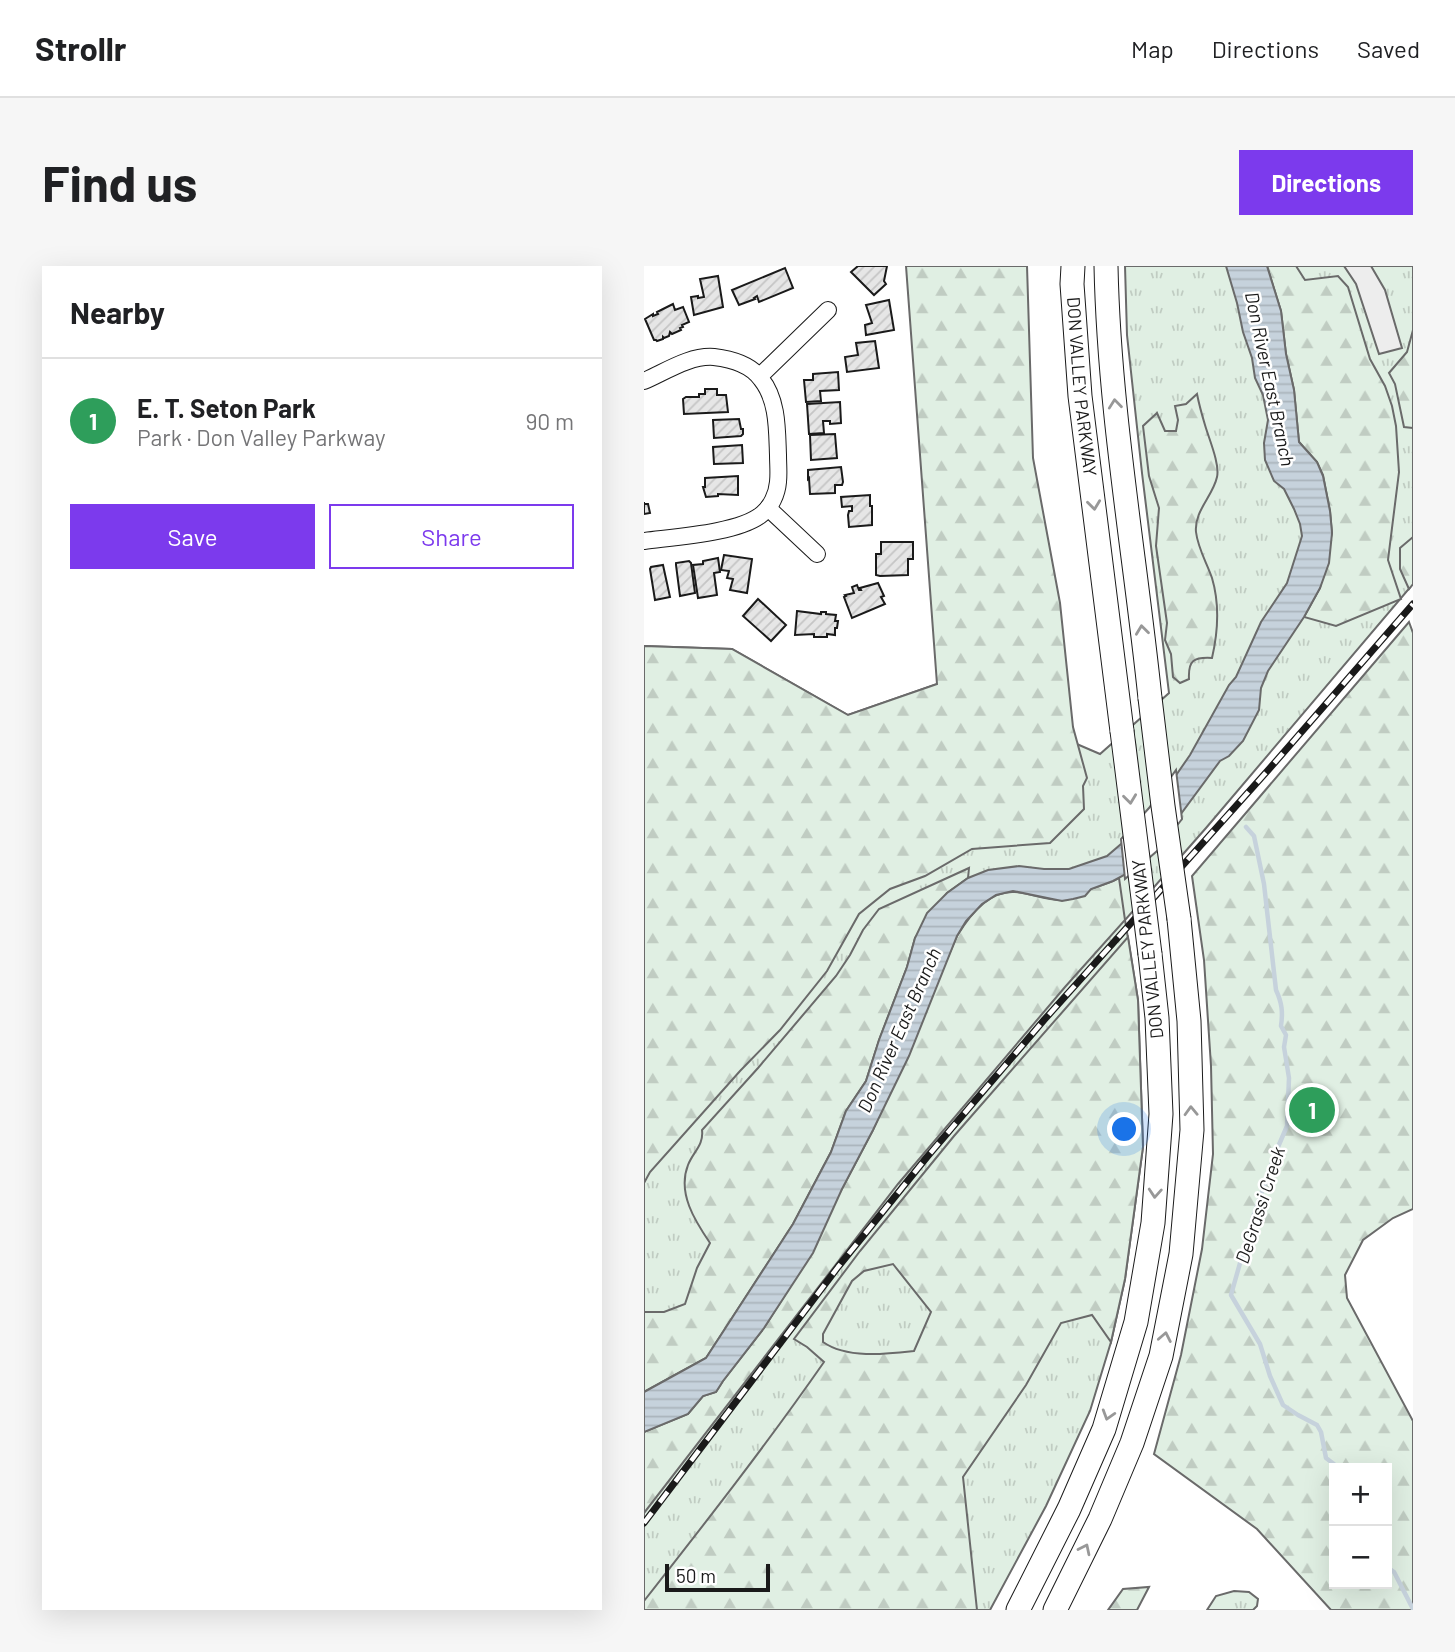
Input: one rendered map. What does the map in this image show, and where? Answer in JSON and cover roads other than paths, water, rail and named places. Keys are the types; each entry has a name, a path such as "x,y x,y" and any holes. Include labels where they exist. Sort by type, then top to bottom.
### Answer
{"highway":[{"name":"DON VALLEY PARKWAY","path":"1018,1610 1069,1509 1104,1429 1136,1322 1153,1223 1161,1114 1157,1018 1150,954 1080,397 1073,266"},
{"name":"DON VALLEY PARKWAY","path":"1055,1610 1100,1519 1132,1443 1161,1356 1181,1254 1192,1130 1189,1021 1179,919 1112,384 1106,266"}],"street":[{"path":"760,376 828,310"},
{"path":"644,381 699,358 712,357 737,363 760,376 770,395 777,423 778,481 775,496 768,508 741,526 644,541"},
{"path":"768,508 817,554"}],"water":[{"name":"Don River East Branch","path":"1226,266 1267,266 1281,311 1294,390 1299,442 1317,462 1323,476 1330,511 1332,533 1329,563 1320,588 1268,671 1261,688 1259,710 1243,741 1229,756 1220,761 1155,849 1126,874 1091,889 1085,896 1062,901 1013,891 996,895 982,904 966,921 957,936 909,1056 813,1253 764,1328 716,1392 703,1396 688,1414 644,1432 644,1392 706,1358 793,1224 831,1152 846,1111 866,1081 915,938 927,913 947,893 968,878 988,870 1019,866 1069,869 1107,856 1121,844 1152,810 1190,755 1236,677 1261,622 1287,583 1302,536 1300,524 1284,489 1274,481 1265,460 1264,443 1268,420 1263,395 1255,378 1252,358"}],"waterway":[{"name":"DeGrassi Creek","path":"1246,827 1254,836 1264,884 1276,990 1282,1008 1281,1026 1286,1035 1284,1047 1289,1078 1287,1126 1253,1217 1231,1295 1260,1344 1283,1405 1317,1425 1326,1458 1332,1463"},
{"name":"DeGrassi Creek","path":"1392,1571 1413,1609"}],"railway":[{"path":"644,1523 838,1267 927,1157 1044,1020 1413,604"}],"place":[{"name":"E. T. Seton Park","path":"1312,1110"}]}
